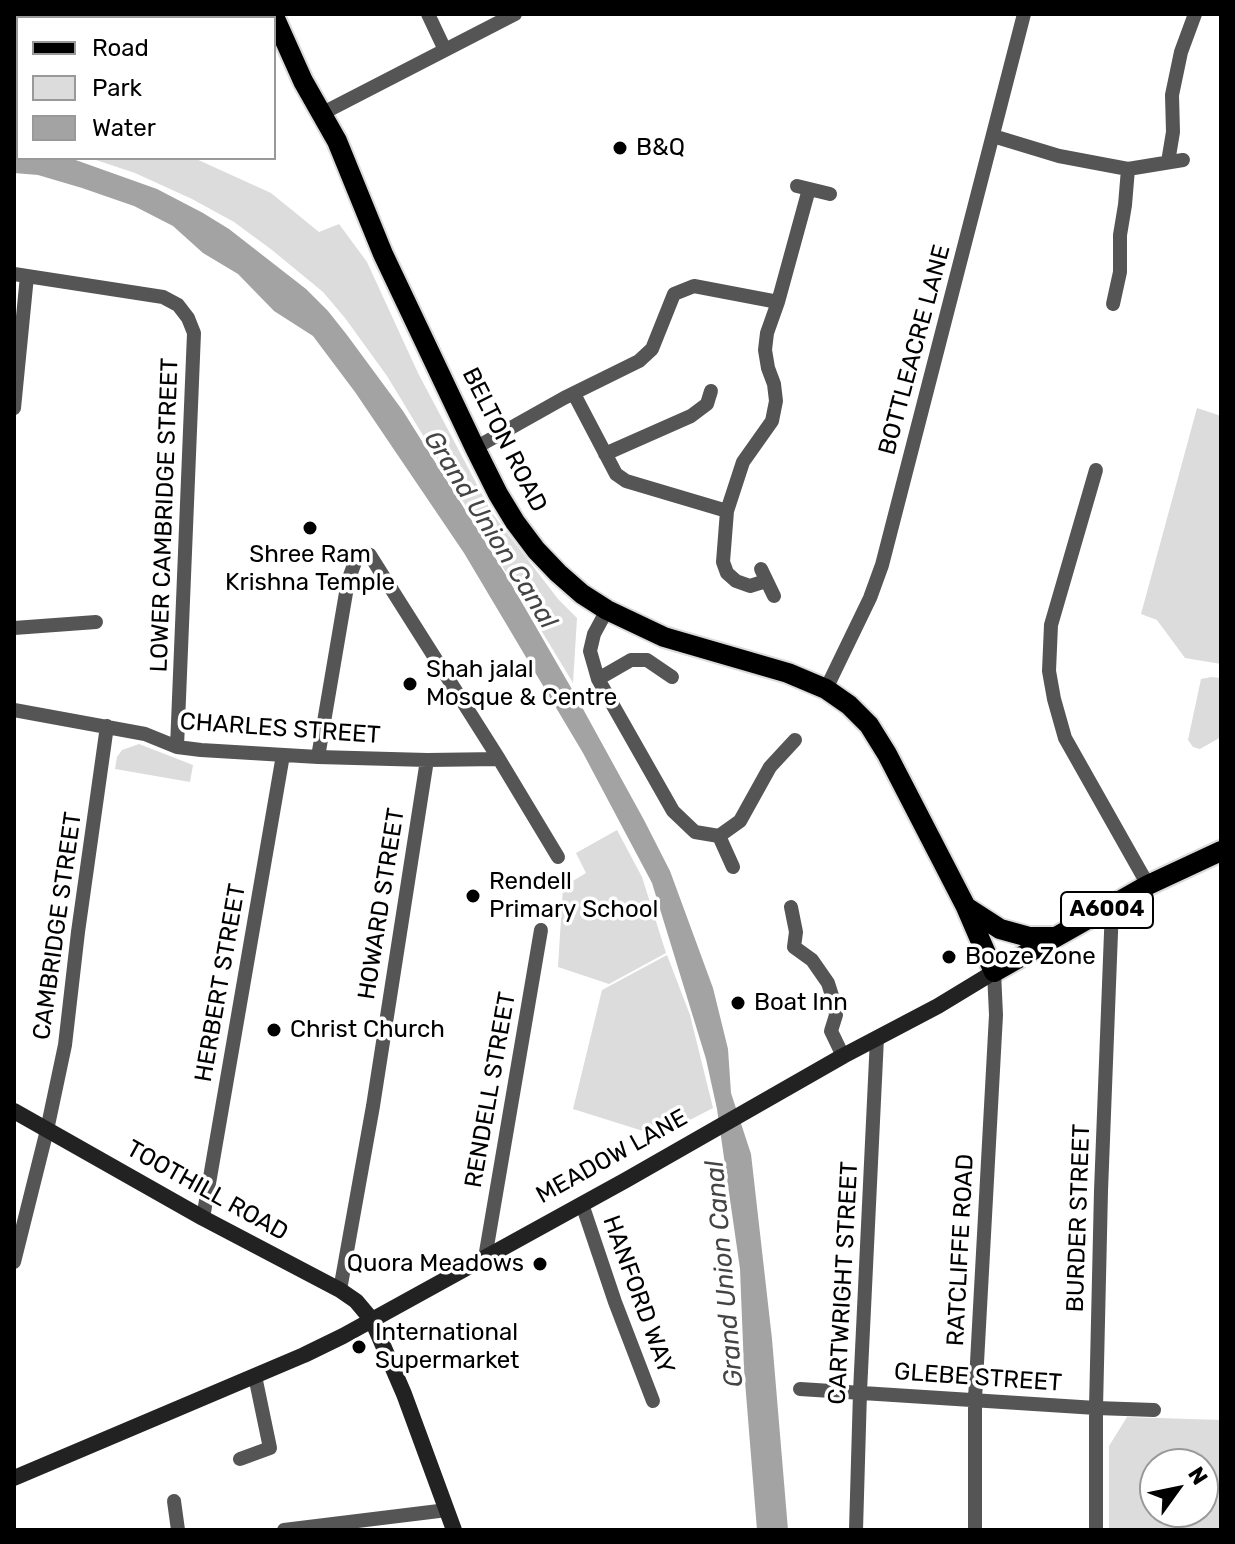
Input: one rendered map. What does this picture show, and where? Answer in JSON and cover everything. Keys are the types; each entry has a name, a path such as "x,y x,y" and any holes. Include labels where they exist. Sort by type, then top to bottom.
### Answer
{"main road":[{"name":"BELTON ROAD","path":"276,21 303,81 337,141 383,254 475,448 509,513 536,550 582,594 607,610 664,637 788,673 826,689 849,705 869,725 887,754 966,907 994,972"},
{"name":"MEADOW LANE","path":"994,972 1148,885 1221,851"},
{"name":"A6004","path":"966,907 1000,929 1029,937 1058,937"}],"street":[{"path":"428,14 445,50"},
{"path":"321,114 515,14"},
{"name":"BOTTLEACRE LANE","path":"826,689 862,616 882,565 1024,14"},
{"path":"993,136 1059,156 1128,169 1175,161 1172,95 1181,52 1195,14"},
{"path":"1113,304 1120,272 1120,235 1128,169"},
{"path":"774,596 764,575 750,586 736,581 727,573 723,562 727,511 743,462 772,421 776,401 765,350 767,333 778,302 803,187 830,194"},
{"path":"14,408 21,275"},
{"name":"LOWER CAMBRIDGE STREET","path":"21,275 163,297 178,305 194,333 177,747"},
{"path":"475,448 639,361 652,349 674,294 694,286 778,302"},
{"path":"605,454 691,416 707,404 711,391"},
{"path":"574,394 616,474 626,481 727,511"},
{"path":"1096,470 1051,625 1049,671 1065,738 1148,885"},
{"path":"318,757 348,581 360,555 370,555 558,857"},
{"path":"607,610 594,634 590,651 598,679 673,811 695,832 719,836 740,821 770,767 795,740"},
{"path":"14,628 96,622"},
{"path":"598,679 631,660 647,660 672,677"},
{"name":"CHARLES STREET","path":"14,710 145,734 177,747 318,757 499,759"},
{"name":"CAMBRIDGE STREET","path":"14,1262 65,1045 107,726"},
{"name":"HERBERT STREET","path":"203,1218 283,755"},
{"name":"HOWARD STREET","path":"340,1290 373,1106 427,760"},
{"path":"719,836 733,867"},
{"path":"791,907 796,932 794,947 812,960 828,983 836,1015 831,1031 843,1056"},
{"name":"BURDER STREET","path":"1096,1530 1101,1191 1112,907"},
{"name":"RENDELL STREET","path":"485,1258 541,930"},
{"name":"MEADOW LANE","path":"14,1478 304,1355 372,1320 994,972"},
{"name":"RATCLIFFE ROAD","path":"975,1530 975,1399 996,1015 994,972"},
{"name":"CARTWRIGHT STREET","path":"856,1530 877,1038"},
{"name":"TOOTHILL ROAD","path":"14,1111 203,1218 340,1290 356,1301 372,1320"},
{"name":"HANFORD WAY","path":"582,1204 653,1401"},
{"path":"372,1320 404,1394 454,1530"},
{"path":"240,1459 270,1448 255,1376"},
{"name":"GLEBE STREET","path":"800,1389 1154,1410"},
{"path":"174,1501 178,1530"},
{"path":"284,1530 447,1510"}],"green space":[{"path":"96,160 198,160 271,193 319,232 339,224 367,262 418,373 492,513 558,599 577,618 573,683 387,376 323,292 234,222 135,173"},
{"path":"1197,408 1221,416 1221,664 1185,658 1157,620 1141,614"},
{"path":"1221,678 1221,737 1200,749 1193,747 1188,740 1201,679"},
{"path":"139,744 193,765 190,782 115,769 122,750"},
{"path":"617,830 642,877 666,953 609,984 558,967 563,887 586,873 576,853"},
{"path":"667,955 690,1015 713,1108 659,1136 573,1109 602,990"},
{"path":"1127,1417 1221,1420 1221,1530 1109,1530 1109,1446"}],"water":[{"path":"14,143 16,160 76,160 157,189 229,229 306,289 328,311 403,411 506,575 577,698 670,871 713,988 728,1049 731,1093 751,1154 772,1339 788,1530 757,1530 744,1369 740,1269 717,1109 706,1059 652,883 583,753 464,553 355,392 313,336 274,311 238,274 203,253 173,226 134,206 82,188 38,175 14,173"}],"place":[{"name":"B&Q","path":"620,148"},
{"name":"Shree Ram Krishna Temple","path":"310,528"},
{"name":"Shah jalal Mosque & Centre","path":"410,684"},
{"name":"Rendell Primary School","path":"473,896"},
{"name":"Booze Zone","path":"949,957"},
{"name":"Boat Inn","path":"738,1003"},
{"name":"Christ Church","path":"274,1030"},
{"name":"Quora Meadows","path":"540,1264"},
{"name":"International Supermarket","path":"359,1347"}],"water label":[{"name":"Grand Union Canal","path":"490,530"},
{"name":"Grand Union Canal","path":"725,1274"}]}
